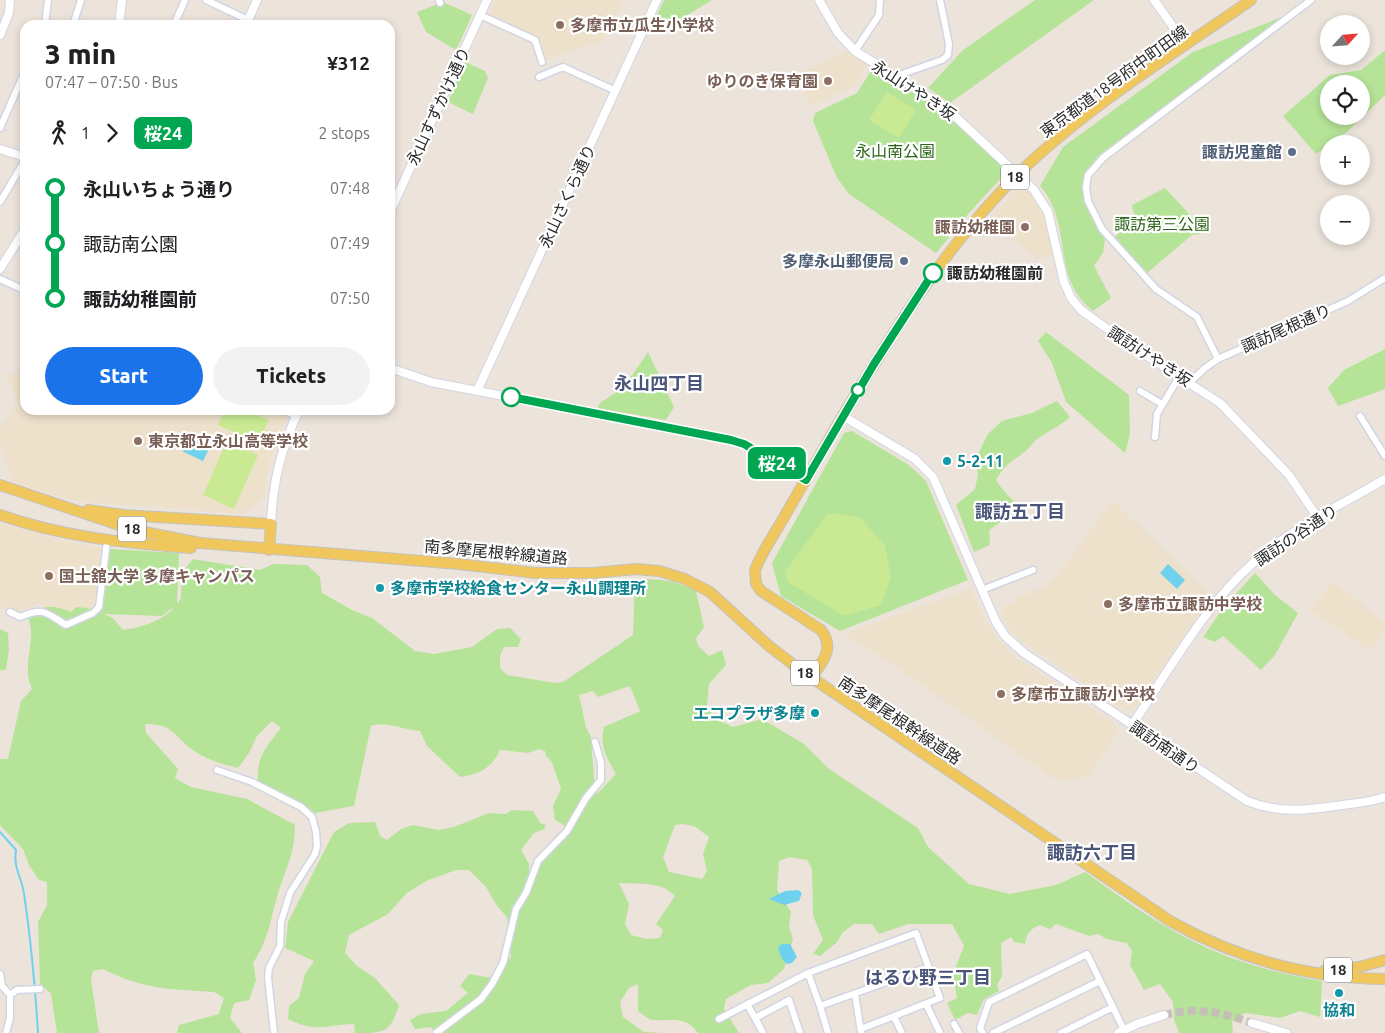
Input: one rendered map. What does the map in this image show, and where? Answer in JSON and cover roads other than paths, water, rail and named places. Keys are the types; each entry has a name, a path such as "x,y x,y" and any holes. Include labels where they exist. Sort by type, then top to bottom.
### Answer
{"main road":[{"name":"東京都道18号府中町田線","path":"812,677 826,656 828,642 826,636 821,630 761,591 754,577 758,562 843,416 919,292 954,245 1018,174 1073,126 1251,0"},
{"name":"南多摩尾根幹線道路","path":"0,485 134,530 164,537 269,550 459,564 543,573 593,573 636,569 666,573 685,579 710,592 769,646 812,677 1153,911 1210,942 1244,956 1290,969 1341,978 1385,979"},
{"path":"54,504 105,513 271,524 269,550"},
{"name":"南多摩尾根幹線道路","path":"0,515 42,528 107,541 242,551 269,550"},
{"name":"南多摩尾根幹線道路","path":"1290,969 1341,970 1385,960"}],"street":[{"path":"0,35 9,13 10,0"},
{"path":"45,20 48,0"},
{"path":"75,20 81,0"},
{"path":"120,20 122,0"},
{"path":"176,20 186,0"},
{"path":"206,0 218,3 243,20"},
{"path":"248,20 257,0"},
{"name":"永山すずかけ通り","path":"395,201 487,0"},
{"name":"永山さくら通り","path":"477,391 657,0"},
{"name":"永山けやき坂","path":"819,0 838,32 855,51 945,107 1018,174"},
{"path":"855,51 879,15 880,0"},
{"path":"896,76 942,60 948,55 950,44 940,0"},
{"path":"1154,0 1186,45"},
{"path":"1218,359 1197,317 1156,290 1102,229 1087,194 1088,176 1104,157 1311,0"},
{"path":"480,15 534,40 542,62"},
{"path":"539,77 563,67 616,92"},
{"path":"0,128 20,82"},
{"path":"0,150 20,157"},
{"path":"0,202 20,168"},
{"name":"諏訪けやき坂","path":"1018,174 1045,204 1060,272 1067,290 1076,304 1088,316 1131,346 1190,382 1220,403 1289,475 1318,518"},
{"path":"0,269 20,237"},
{"name":"諏訪尾根通り","path":"1190,382 1204,368 1218,359 1348,301 1385,278"},
{"path":"0,279 20,288"},
{"path":"395,370 431,382 731,440 744,444 806,480"},
{"path":"1155,437 1156,414 1179,376"},
{"path":"1140,391 1162,404"},
{"path":"271,524 276,470 284,441 296,415"},
{"name":"諏訪南通り","path":"843,416 915,459 933,477 1000,629 1016,647 1237,795 1266,808 1307,810 1385,797"},
{"path":"1360,416 1385,456"},
{"name":"諏訪の谷通り","path":"1132,725 1210,609 1237,577 1268,551 1318,518 1385,479"},
{"path":"10,612 20,617 38,610 44,611 66,625 93,613 99,607 107,541"},
{"path":"982,590 1033,570"},
{"path":"436,1033 481,999 497,975 508,948 516,909 526,893 538,861 567,831 586,798 601,780 601,763 595,742"},
{"path":"217,770 252,782 301,807 312,817 316,832 317,846 315,854 290,893 281,922 280,946 269,968 268,978 274,1033"},
{"path":"719,1019 808,973 916,933 940,998 861,1031 855,994"},
{"path":"983,1033 980,1028 988,1002 1087,954 1113,1007 1122,1032 1164,1016"},
{"path":"820,1006 928,967"},
{"path":"808,973 828,1033"},
{"path":"0,974 2,986 10,995 10,1018 6,1033"},
{"path":"993,1033 1100,981"},
{"path":"10,995 17,990 40,989"},
{"path":"755,1018 789,1000 800,1033"},
{"path":"747,1004 763,1033"},
{"path":"926,1004 940,1033"},
{"path":"1061,1033 1113,1007"},
{"path":"894,1017 902,1033"},
{"path":"1252,1023 1286,1033"},
{"path":"954,1024 959,1033"}],"water":[{"path":"188,437 210,447 203,461 182,451"},
{"path":"1168,564 1185,580 1177,589 1160,573"},
{"path":"798,890 802,893 799,901 784,905 769,899 785,891"},
{"path":"781,944 790,944 797,957 792,963 787,964 782,959 778,949"}],"waterway":[{"path":"0,832 16,850 15,857 23,888 29,929 38,1033"}],"tunnel":[{"path":"1164,1015 1198,1011 1230,1016 1252,1023"}],"place":[{"name":"多摩市立瓜生小学校","path":"560,25"},
{"name":"ゆりのき保育園","path":"828,81"},
{"name":"諏訪児童館","path":"1292,152"},
{"name":"諏訪幼稚園","path":"1025,227"},
{"name":"多摩永山郵便局","path":"904,261"},
{"name":"諏訪幼稚園前","path":"933,273"},
{"name":"東京都立永山高等学校","path":"138,441"},
{"name":"5-2-11","path":"947,461"},
{"name":"国士舘大学 多摩キャンパス","path":"49,576"},
{"name":"多摩市学校給食センター永山調理所","path":"380,588"},
{"name":"多摩市立諏訪中学校","path":"1108,604"},
{"name":"多摩市立諏訪小学校","path":"1001,694"},
{"name":"エコプラザ多摩","path":"815,713"},
{"name":"協和","path":"1339,993"}],"district":[{"name":"永山四丁目","path":"659,384"},
{"name":"諏訪五丁目","path":"1020,512"},
{"name":"諏訪六丁目","path":"1092,853"},
{"name":"はるひ野三丁目","path":"928,978"}],"park label":[{"name":"永山南公園","path":"895,151"},
{"name":"諏訪第三公園","path":"1162,224"}]}
